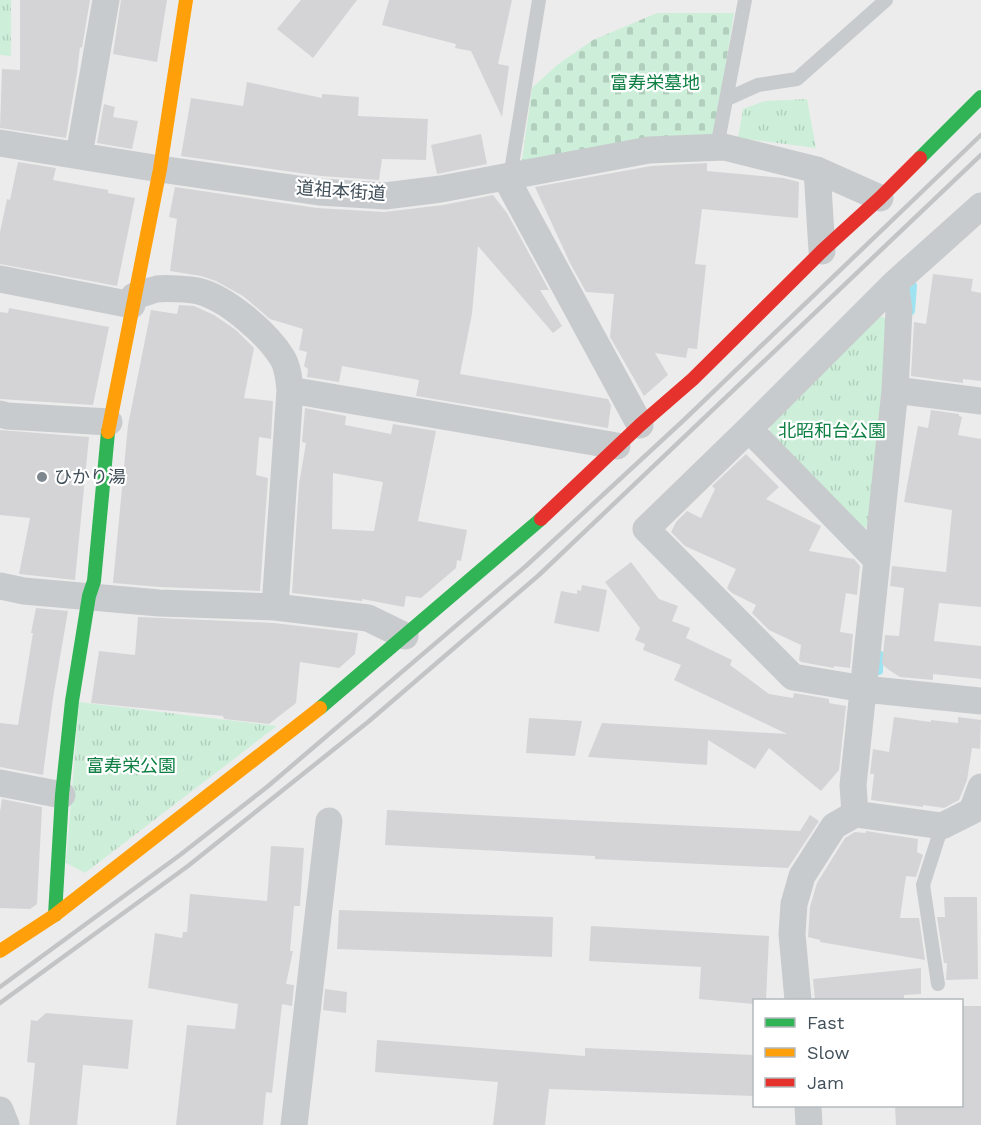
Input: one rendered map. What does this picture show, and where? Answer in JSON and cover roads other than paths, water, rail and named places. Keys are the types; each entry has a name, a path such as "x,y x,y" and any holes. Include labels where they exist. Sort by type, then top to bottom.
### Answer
{"street":[{"path":"79,155 106,0"},
{"path":"55,915 62,795 72,701 89,596 94,581 109,422 160,169 186,0"},
{"path":"0,951 55,915 329,701 537,523 617,446 693,379 822,250 880,198 981,97"},
{"name":"道祖本街道","path":"0,143 319,192 385,196 441,189 649,150 724,147 817,170 880,198"},
{"path":"817,170 822,250"},
{"path":"508,177 640,425"},
{"path":"981,206 895,283 645,529 793,677 864,689 981,701"},
{"path":"0,279 133,300 158,289 197,290 225,302 267,339 283,360 290,390 275,607"},
{"path":"855,814 853,785 895,390 899,310 895,283"},
{"path":"290,390 617,446"},
{"path":"895,390 981,401"},
{"path":"0,414 109,422"},
{"path":"749,429 876,559"},
{"path":"0,586 24,591 159,603 275,607 368,618 405,636"},
{"path":"0,783 62,795"},
{"path":"798,999 792,934 794,904 802,876 834,826 855,814 942,826 972,811 981,787"},
{"path":"294,1125 329,821"},
{"path":"808,1107 809,1125"},
{"path":"0,1110 6,1125"}],"lane":[{"path":"508,177 539,0"},
{"path":"717,147 745,0"},
{"path":"727,99 758,85 797,79 886,0"},
{"path":"938,984 922,885 942,826"}],"waterway":[{"path":"911,311 913,286"},
{"path":"879,671 880,655"}],"railway":[{"path":"0,987 180,855 267,787 526,566 685,419 981,135"},
{"path":"0,1003 188,866 368,722 539,575 981,155"}],"place":[{"name":"ひかり湯","path":"42,477"}],"park label":[{"name":"富寿栄墓地","path":"655,83"},
{"name":"北昭和台公園","path":"832,431"},
{"name":"富寿栄公園","path":"131,766"}]}
